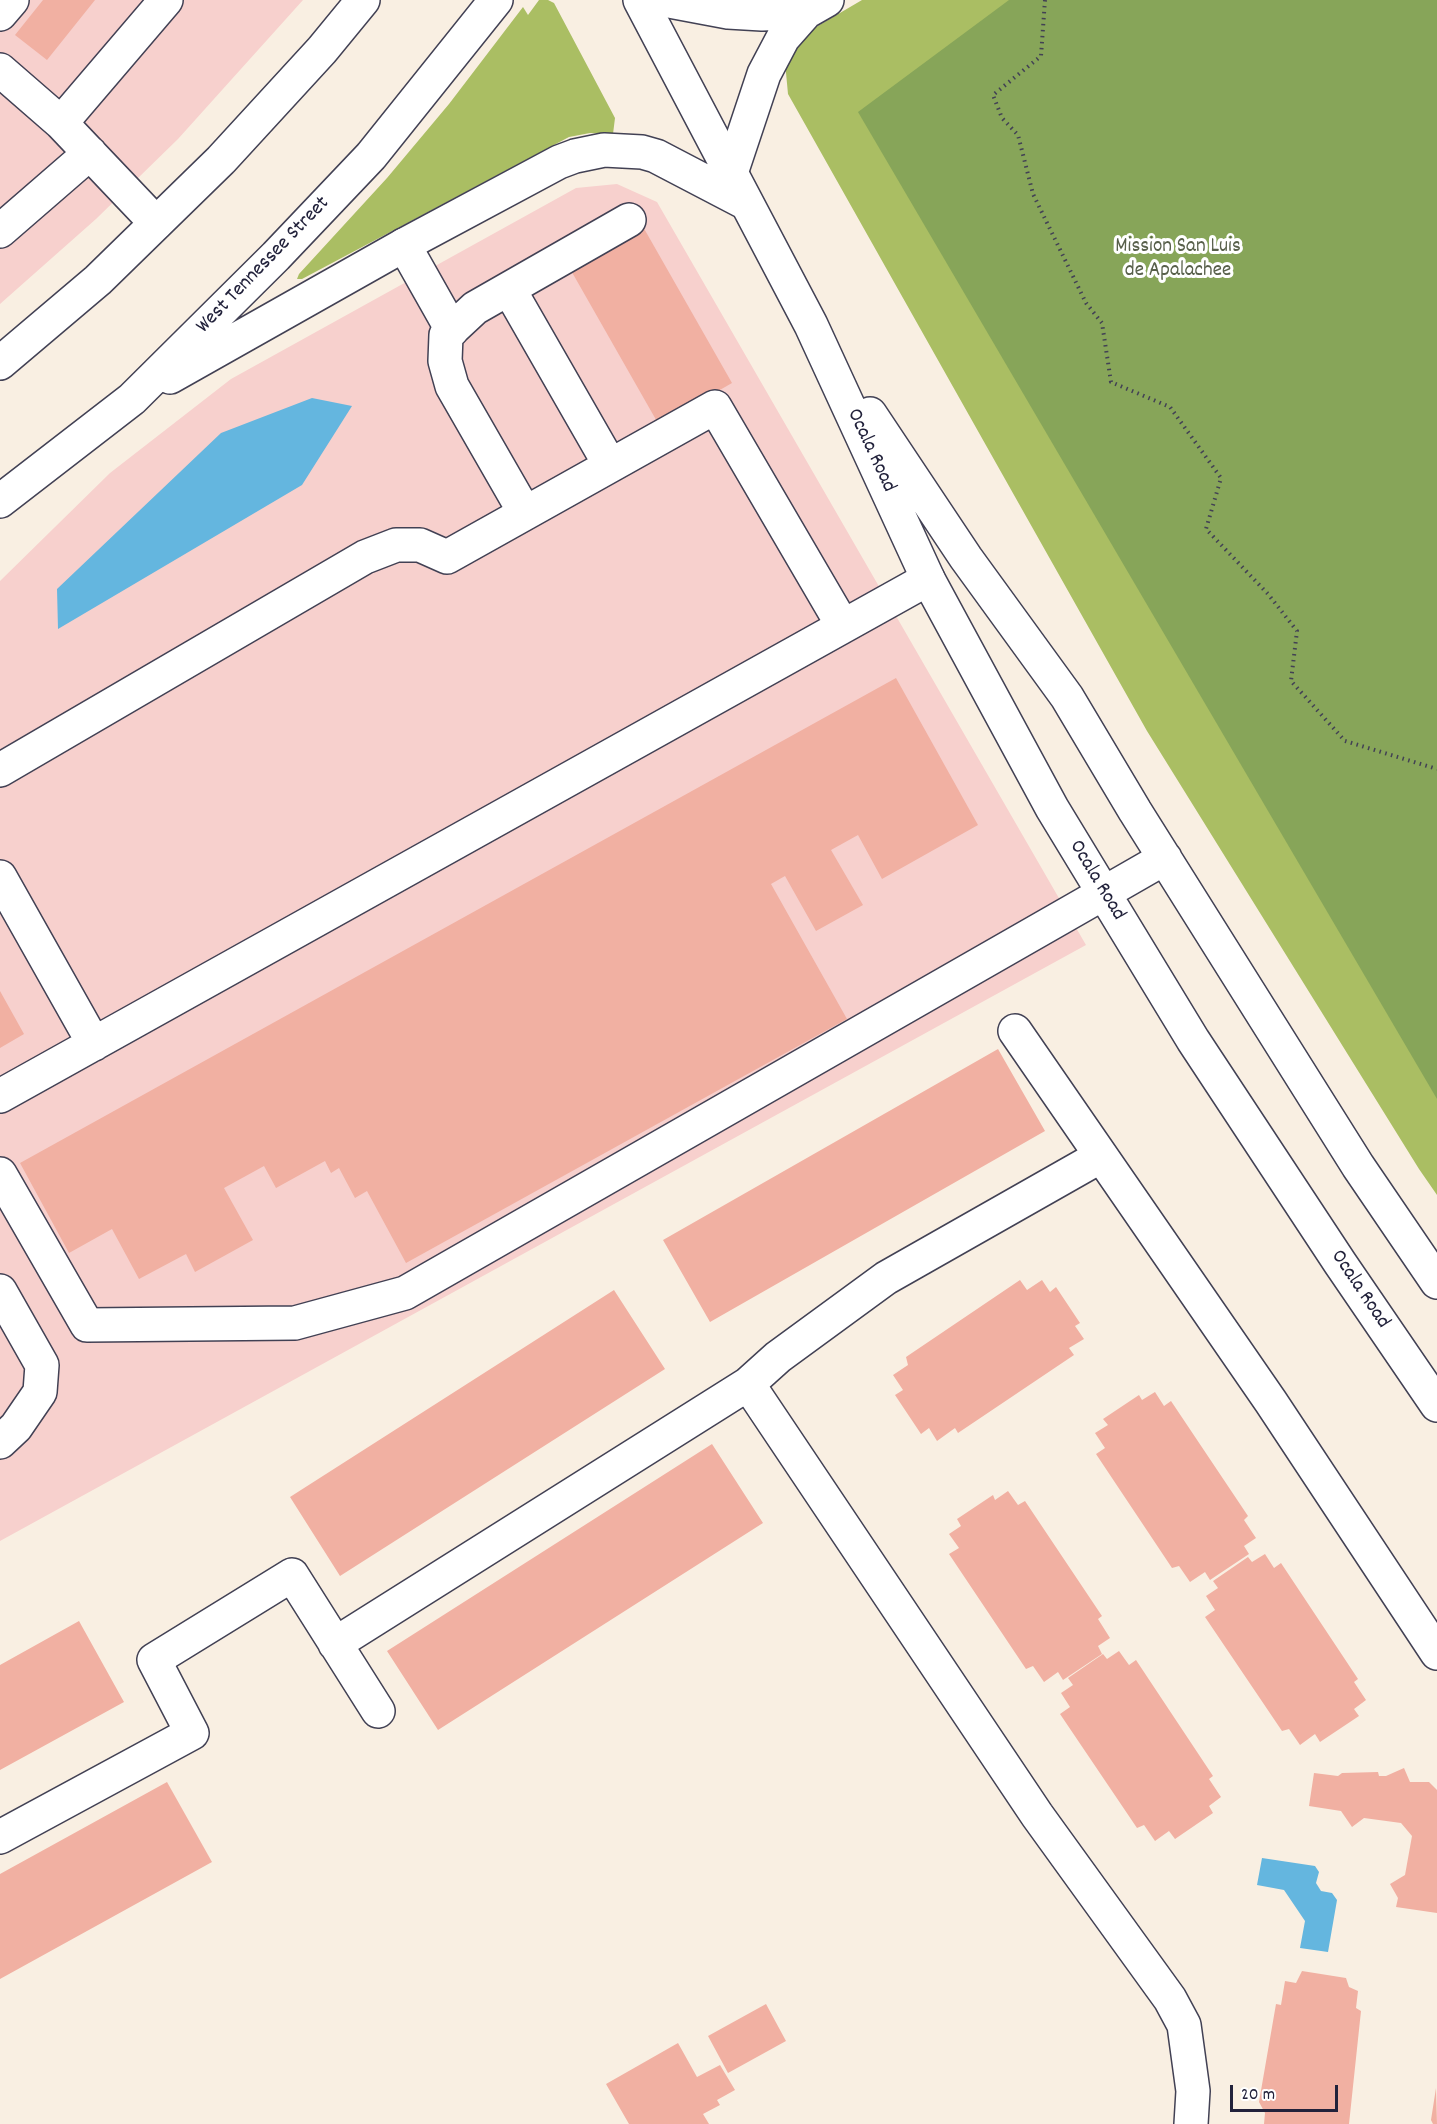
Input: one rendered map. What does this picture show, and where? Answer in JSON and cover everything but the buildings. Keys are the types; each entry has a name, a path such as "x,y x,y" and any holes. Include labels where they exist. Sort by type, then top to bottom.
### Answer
{"main road":[{"path":"0,14 12,0"},
{"path":"61,123 166,0"},
{"path":"0,363 98,280 221,160 322,50 363,0"},
{"name":"West Tennessee Street","path":"0,501 132,399 276,256 371,156 496,0"},
{"name":"Ocala Road","path":"640,0 811,326 928,579 1052,808 1193,1040 1437,1405"},
{"path":"664,0 728,12 762,14 811,4"},
{"path":"731,172 764,74 783,38 811,4"},
{"path":"0,70 61,123 156,223"},
{"path":"132,399 404,245 559,162 575,156 604,150 642,152 656,156 746,203"},
{"path":"0,231 90,153"},
{"path":"525,513 452,386 445,361 446,336 475,308 629,220"},
{"path":"404,245 452,330"},
{"path":"508,289 610,465"},
{"name":"Ocala Road","path":"811,326 966,558 1067,698 1358,1166 1437,1282"},
{"path":"0,770 365,557 396,545 420,545 447,557 716,406 843,626"},
{"path":"0,1096 966,558"},
{"path":"0,1174 87,1325 295,1323 405,1293 1165,858"},
{"path":"0,877 94,1044"},
{"path":"1015,1032 1271,1402 1437,1653"},
{"path":"335,1644 748,1384 778,1357 886,1278 1101,1156"},
{"path":"0,1291 42,1365 40,1392 16,1427 0,1442"},
{"path":"748,1384 1037,1815 1170,1999 1184,2025 1193,2091 1191,2124"},
{"path":"0,1837 192,1733 154,1660 292,1575 378,1711"}],"path":[{"path":"1045,0 1041,57 993,95 1002,118 1018,135 1033,194 1086,303 1102,323 1111,382 1170,407 1221,478 1206,529 1268,594 1297,631 1291,681 1345,741 1437,769"}],"shaded area":[{"path":"0,0 303,0 178,139 96,219 0,304"},
{"path":"617,184 657,202 1086,945 0,1541 0,581 110,473 231,379 576,188"}],"green space":[{"path":"539,0 554,3 615,118 613,134 590,133 569,137 302,279 297,279 449,104 523,7 528,15"},
{"name":"Mission San Luis de Apalachee","path":"862,0 1437,0 1437,1195 1147,731 788,94 785,62 811,30"},
{"name":"Mission San Luis de Apalachee","path":"1009,0 1437,0 1437,1099 858,112"}],"water":[{"path":"312,398 352,406 302,485 58,629 57,589 221,433"},
{"path":"1262,1858 1315,1866 1319,1872 1316,1883 1321,1891 1332,1893 1337,1900 1328,1952 1300,1948 1305,1921 1284,1890 1257,1885"}]}
